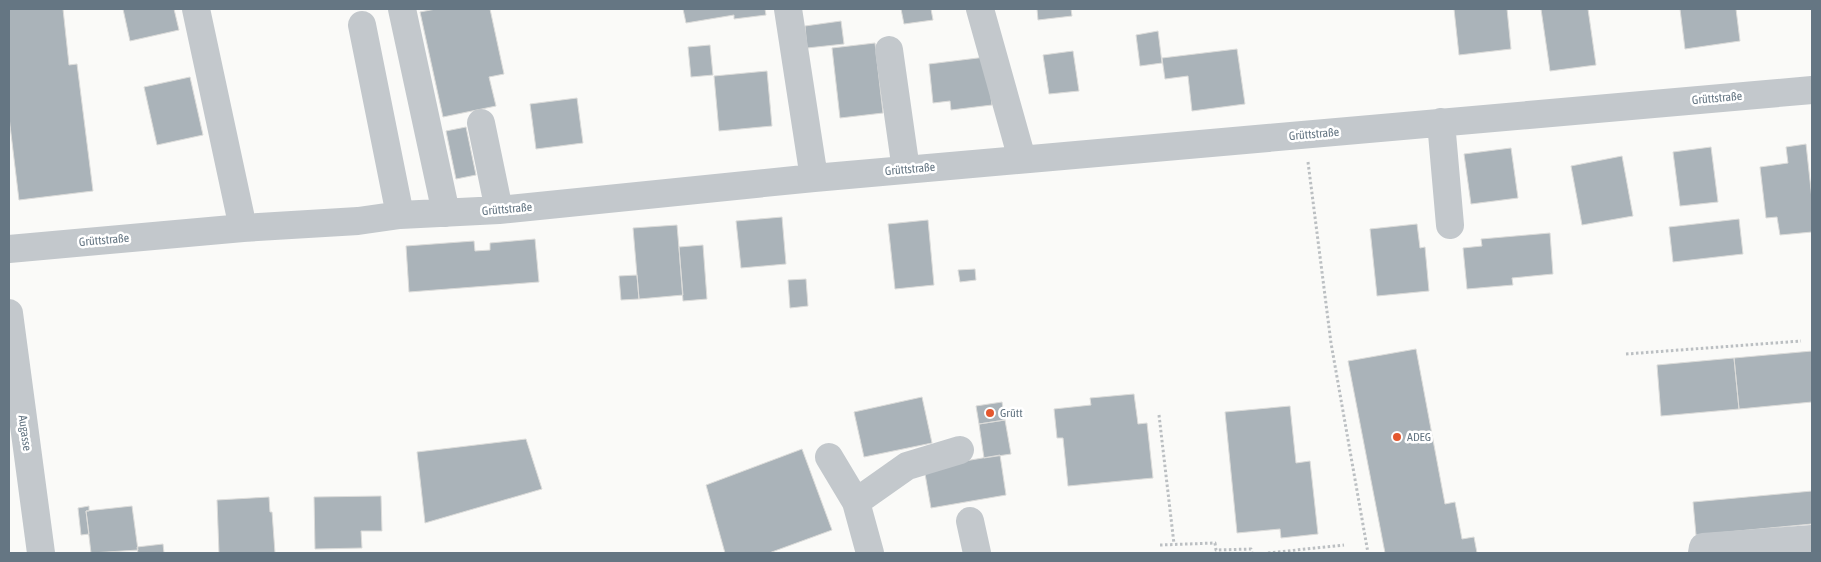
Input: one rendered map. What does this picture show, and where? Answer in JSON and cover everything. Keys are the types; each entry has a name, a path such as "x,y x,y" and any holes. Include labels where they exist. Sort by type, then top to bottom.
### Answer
{"street":[{"path":"196,9 242,228"},
{"path":"402,9 446,213"},
{"path":"788,9 814,178"},
{"path":"980,9 1022,159"},
{"path":"362,25 400,215"},
{"path":"889,50 906,170"},
{"name":"Grüttstraße","path":"9,249 242,228 358,221 400,215 499,210 814,178 1812,90"},
{"path":"1441,122 1450,225"},
{"path":"481,124 499,210"},
{"name":"Augasse","path":"9,313 41,553"},
{"path":"856,502 907,466 960,450"},
{"path":"829,457 856,502 870,553"},
{"path":"970,521 977,553"},
{"path":"1702,553 1703,548 1812,540"}],"path":[{"path":"1308,161 1331,343 1368,553"},
{"path":"1626,354 1802,341"},
{"path":"1159,415 1174,544"},
{"path":"1160,545 1215,543 1216,550 1251,549 1252,553"},
{"path":"1268,553 1344,545"}],"building":[{"path":"9,9 63,9 69,65 77,64 93,191 19,200 9,117"},
{"path":"123,9 174,9 179,30 130,41"},
{"path":"436,9 490,9 504,74 489,77 496,106 443,117 420,12"},
{"path":"683,9 765,9 766,15 734,19 734,15 686,23"},
{"path":"901,9 931,9 933,20 904,24"},
{"path":"1037,9 1071,9 1072,16 1038,20"},
{"path":"1454,9 1507,9 1511,49 1459,55"},
{"path":"1541,9 1588,9 1596,65 1550,71"},
{"path":"1680,9 1736,9 1740,41 1685,49"},
{"path":"841,21 844,44 807,48 805,26"},
{"path":"1158,31 1162,63 1140,66 1136,35"},
{"path":"875,43 883,113 840,118 832,48"},
{"path":"710,45 713,75 691,77 688,47"},
{"path":"1237,49 1245,104 1192,111 1188,76 1165,79 1162,58"},
{"path":"1073,51 1079,91 1049,94 1043,55"},
{"path":"986,57 992,105 951,110 950,101 933,103 929,64"},
{"path":"767,71 772,126 719,131 714,76"},
{"path":"190,77 203,135 157,145 144,87"},
{"path":"577,98 583,143 536,149 530,104"},
{"path":"466,127 476,175 456,179 446,131"},
{"path":"1806,144 1812,199 1812,232 1780,235 1777,217 1766,218 1760,167 1788,163 1786,147"},
{"path":"1711,147 1718,202 1680,206 1673,152"},
{"path":"1511,148 1518,198 1471,204 1464,154"},
{"path":"1622,156 1633,216 1582,225 1571,166"},
{"path":"782,217 786,264 741,268 736,221"},
{"path":"1739,219 1743,254 1673,262 1669,227"},
{"path":"928,220 934,285 895,289 888,224"},
{"path":"1417,224 1420,248 1425,247 1429,291 1377,296 1370,229"},
{"path":"677,225 683,295 639,299 633,228"},
{"path":"1550,233 1553,274 1512,278 1513,285 1467,289 1463,248 1482,246 1481,239"},
{"path":"535,239 539,282 409,292 406,246 474,241 475,251 490,250 490,243"},
{"path":"703,245 707,299 683,301 679,247"},
{"path":"975,269 976,280 960,282 958,270"},
{"path":"637,275 639,299 621,300 619,276"},
{"path":"806,279 808,306 790,308 788,280"},
{"name":"ADEG","path":"1416,349 1445,504 1455,502 1462,539 1474,537 1477,553 1385,553 1348,361"},
{"path":"1812,351 1812,402 1739,409 1734,358"},
{"path":"1734,358 1739,409 1661,416 1657,365"},
{"path":"1134,394 1138,424 1147,423 1153,478 1068,486 1063,438 1057,438 1054,409 1091,405 1090,398"},
{"path":"922,397 932,443 864,457 854,412"},
{"name":"Grütt","path":"1002,402 1005,420 979,424 976,406"},
{"path":"1290,406 1296,463 1310,461 1318,534 1281,538 1280,529 1237,533 1225,412"},
{"path":"1005,420 1011,454 984,458 979,424"},
{"path":"526,439 542,489 425,523 417,452"},
{"path":"802,449 832,530 769,553 725,553 706,485"},
{"path":"1000,455 1006,495 931,508 924,468"},
{"path":"1812,491 1812,524 1696,535 1693,502"},
{"path":"381,496 382,531 361,531 362,548 315,549 314,497"},
{"path":"269,497 275,553 219,553 217,500"},
{"path":"89,506 89,511 86,511 89,534 81,535 78,508"},
{"path":"132,506 138,550 91,553 86,511"},
{"path":"163,544 164,553 138,553 137,547"}],"place":[{"name":"Grütt","path":"990,413"},
{"name":"ADEG","path":"1397,437"}]}
